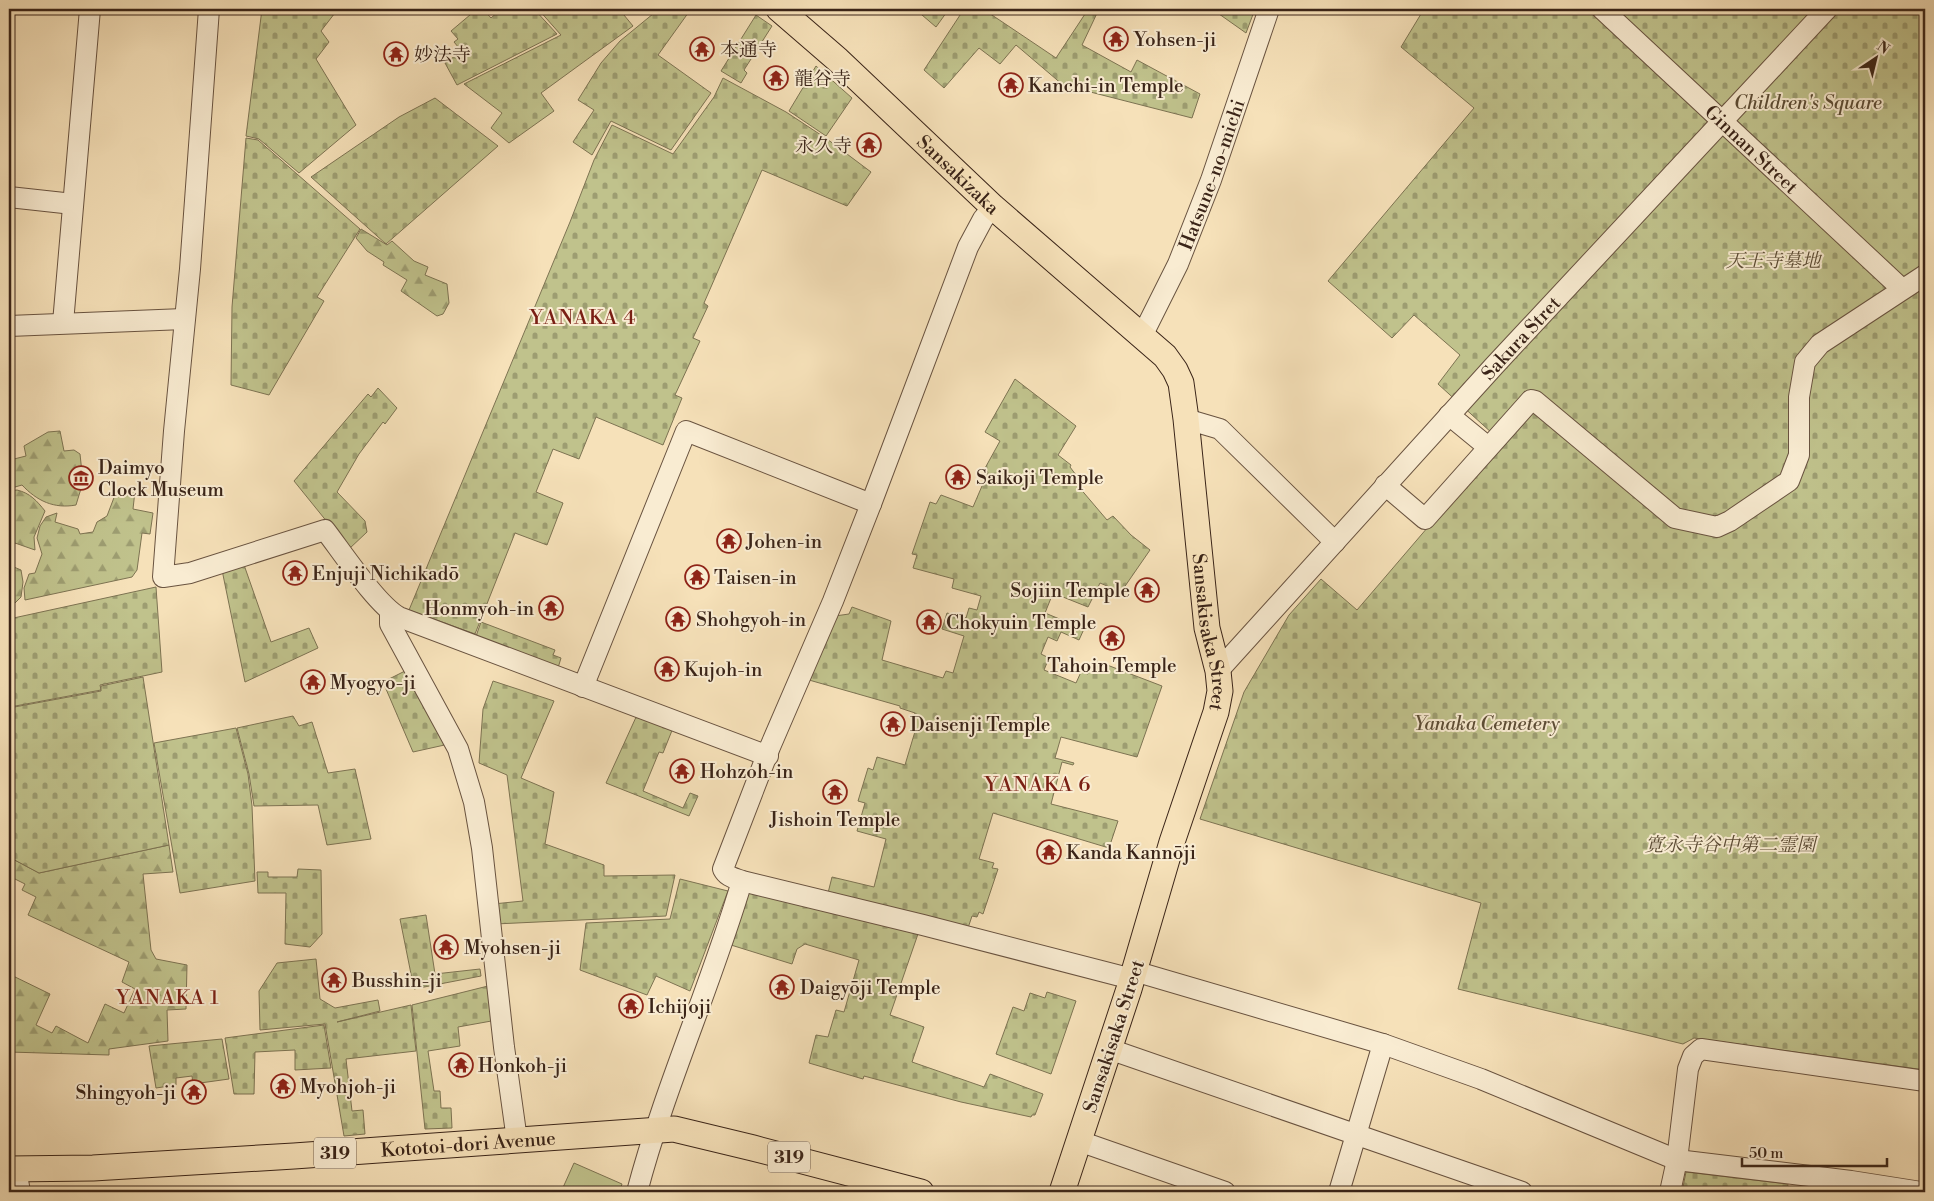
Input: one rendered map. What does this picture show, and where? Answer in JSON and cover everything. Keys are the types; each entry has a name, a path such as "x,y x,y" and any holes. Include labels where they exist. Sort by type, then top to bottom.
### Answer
{"main road":[{"name":"Sansakizaka","path":"779,9 838,60 993,207 1142,336"},
{"name":"Sansakisaka Street","path":"1062,1192 1133,975 1172,842 1216,712 1220,691 1218,671 1207,628 1181,383 1166,356 1142,336"},
{"name":"Kototoi-dori Avenue","path":"15,1177 102,1167 674,1129 739,1144 921,1192"}],"street":[{"path":"63,323 90,9"},
{"path":"209,9 190,269 184,319 163,577 190,573 326,530 390,612 768,756"},
{"name":"Hatsune-no-michi","path":"1142,336 1178,264 1211,180 1269,9"},
{"name":"Ginnan Street","path":"1602,9 1902,289"},
{"name":"Sakura Stret","path":"1218,671 1449,415 1827,9"},
{"path":"9,197 73,204"},
{"path":"993,207 983,219 968,247 871,504 724,863 723,869 725,874 742,881 1133,975 1383,1044 1482,1080 1677,1160 1851,1181 1920,1192"},
{"path":"1386,485 1425,519 1531,400 1535,401 1675,518 1718,527 1789,481 1799,455 1799,398 1806,362 1820,344 1925,275"},
{"path":"9,326 184,319"},
{"path":"1449,415 1488,447"},
{"path":"1186,419 1220,429 1335,542"},
{"path":"583,687 686,430 871,504"},
{"path":"390,612 390,624 458,749 474,802 482,848 504,1047 517,1140"},
{"path":"637,1192 659,1114 723,940 742,881"},
{"path":"1339,1192 1383,1044"},
{"path":"1109,1049 1522,1192"},
{"path":"1670,1192 1677,1160 1688,1069 1693,1056 1701,1049 1925,1080"},
{"path":"1079,1141 1225,1192"}],"green space":[{"path":"262,9 338,9 321,31 329,42 316,59 356,125 299,173 259,139 246,136"},
{"path":"477,9 483,9 491,18 501,9 534,9 557,34 457,85 445,63 455,56 453,53 459,48 454,42 458,39 451,31"},
{"path":"538,9 619,9 633,26 541,93 554,111 509,143 491,128 502,113 464,84 561,35"},
{"path":"659,9 691,9 658,55 711,93 671,150 611,121 592,155 573,142 594,110 578,100 601,63 620,41"},
{"path":"915,9 949,9 936,27"},
{"path":"964,9 983,9 1056,58 1087,11 1084,9 1099,9 1082,45 1131,72 1137,60 1200,94 1192,118 1063,85 1016,45 1000,64 979,48 944,88 924,70"},
{"path":"1212,9 1255,9 1246,33"},
{"name":"Yanaka Cemetery","path":"1424,9 1925,9 1925,1070 1694,1038 1683,1044 1458,989 1481,903 1200,819 1244,692 1289,615 1321,579 1357,610 1428,527 1504,444 1438,384 1460,355 1414,315 1392,338 1328,281 1474,108 1401,47"},
{"path":"756,15 772,26 744,70 747,73 741,83 721,71"},
{"path":"816,66 852,98 826,136 789,111"},
{"path":"723,78 786,112 827,139 871,172 847,206 762,170 704,303 708,306 693,338 700,341 675,395 682,398 663,445 596,417 579,459 553,449 536,492 563,503 547,545 515,533 475,634 409,610 594,160 612,125 673,154 714,97"},
{"path":"435,98 498,146 386,244 311,177 399,117"},
{"path":"246,138 258,140 360,229 317,297 324,301 269,395 231,385 232,307"},
{"path":"361,229 387,245 392,241 414,261 428,267 425,275 447,284 449,303 443,314 437,316 401,291 407,280 383,265 384,262 367,251 356,238"},
{"path":"1015,379 1076,426 1058,455 1071,465 1070,467 1076,475 1073,480 1107,520 1113,516 1131,535 1150,550 1121,592 1100,583 1088,607 1053,593 1045,613 1084,629 1079,640 1061,632 1057,641 1048,637 1041,654 1049,658 1044,670 1076,683 1081,672 1088,674 1094,660 1162,686 1137,757 1061,737 1055,758 1074,763 1073,765 1062,762 1051,804 1118,821 1109,848 993,813 979,859 994,863 992,868 998,869 983,914 979,912 977,917 972,916 968,928 828,893 832,877 874,887 886,839 857,831 865,803 858,801 868,768 873,770 877,757 905,765 916,728 912,726 915,713 900,708 900,706 809,680 835,616 849,614 852,607 891,621 882,660 943,678 946,671 953,673 964,636 942,629 947,613 966,618 969,608 977,610 981,596 952,588 954,579 913,568 917,555 912,554 930,502 936,504 941,495 973,507 988,472 984,470 1000,441 985,432"},
{"path":"378,388 397,408 385,424 383,422 359,454 337,492 365,521 367,532 349,549 294,481 368,394 371,397"},
{"path":"60,431 64,451 74,450 80,454 83,482 76,505 53,505 40,499 22,485 9,487 10,460 26,456 24,446 48,432"},
{"path":"118,487 135,491 133,509 153,513 150,534 142,533 137,570 132,577 25,600 24,588 29,574 35,573 42,554 37,538 40,526 46,517 57,513 55,522 78,529 80,534 93,532 97,522 107,516"},
{"path":"17,490 33,498 45,511 34,537 35,550 15,543 9,563 9,491"},
{"path":"243,562 271,642 309,628 318,648 245,682 222,570"},
{"path":"9,565 21,570 23,582 21,597 14,604 9,605"},
{"path":"156,587 162,672 100,685 101,690 10,707 9,619"},
{"path":"481,622 555,650 553,655 561,658 558,668 475,639"},
{"path":"407,670 449,744 413,752 383,682"},
{"path":"143,677 169,845 39,873 9,857 9,708 101,691 101,686"},
{"path":"493,681 554,701 521,778 554,792 545,844 604,865 604,876 675,875 666,916 495,924 493,904 523,901 507,775 479,763 483,709"},
{"path":"637,715 673,728 663,753 659,752 643,791 683,808 690,793 698,796 689,816 606,783"},
{"path":"293,716 299,726 312,722 328,773 355,769 371,839 327,845 318,805 254,806 249,774 237,728"},
{"path":"236,728 248,774 252,806 255,881 180,893 154,743"},
{"path":"169,845 173,872 143,874 151,950 156,959 187,965 186,1009 167,1010 168,1041 109,1049 109,1055 9,1052 9,974 50,994 36,1025 52,1033 56,1026 88,1043 105,1004 124,1013 135,989 122,982 129,962 28,915 36,897 22,890 25,884 9,876 9,857 39,873"},
{"path":"298,869 321,870 322,934 310,947 285,944 286,893 258,893 257,872 268,872 268,877 297,877"},
{"path":"680,879 728,891 690,991 656,976 647,995 580,970 586,923 670,919"},
{"path":"748,891 918,934 890,1015 924,1027 912,1062 984,1087 990,1074 1043,1094 1035,1115 1031,1117 961,1102 864,1076 863,1079 809,1063 816,1035 828,1037 836,1010 844,1012 859,960 805,944 797,949 792,964 731,945"},
{"path":"426,915 435,974 480,969 481,976 414,989 400,919"},
{"path":"316,959 320,999 335,1008 378,1000 380,1011 337,1022 411,1005 416,1051 346,1059 352,1111 363,1110 365,1134 344,1136 325,1024 260,1030 259,991 277,963"},
{"path":"492,985 497,1020 458,1027 460,1046 428,1051 434,1091 440,1091 441,1108 451,1108 452,1128 425,1129 412,1005"},
{"path":"1047,992 1076,1001 1051,1074 996,1054 1013,1007 1024,1011 1030,993 1045,998"},
{"path":"324,1025 331,1068 295,1070 295,1050 255,1052 254,1094 234,1094 225,1038"},
{"path":"222,1039 229,1079 193,1084 192,1076 176,1078 176,1085 156,1088 149,1046"},
{"path":"574,1163 622,1184 619,1192 561,1192"},
{"path":"1686,1172 1788,1184 1787,1192 1682,1192"}],"place":[{"name":"Yohsen-ji","path":"1116,39"},
{"name":"本通寺","path":"702,49"},
{"name":"妙法寺","path":"396,54"},
{"name":"龍谷寺","path":"776,78"},
{"name":"Kanchi-in Temple","path":"1011,85"},
{"name":"永久寺","path":"869,145"},
{"name":"Saikoji Temple","path":"958,477"},
{"name":"Daimyo Clock Museum","path":"81,478"},
{"name":"Johen-in","path":"729,541"},
{"name":"Enjuji Nichikadō","path":"295,573"},
{"name":"Taisen-in","path":"697,577"},
{"name":"Sojiin Temple","path":"1147,590"},
{"name":"Honmyoh-in","path":"551,608"},
{"name":"Shohgyoh-in","path":"678,619"},
{"name":"Chokyuin Temple","path":"929,622"},
{"name":"Tahoin Temple","path":"1112,638"},
{"name":"Kujoh-in","path":"667,669"},
{"name":"Myogyo-ji","path":"313,682"},
{"name":"Daisenji Temple","path":"893,724"},
{"name":"Hohzoh-in","path":"682,771"},
{"name":"Jishoin Temple","path":"835,792"},
{"name":"Kanda Kannōji","path":"1049,852"},
{"name":"Myohsen-ji","path":"446,947"},
{"name":"Busshin-ji","path":"334,980"},
{"name":"Daigyōji Temple","path":"782,987"},
{"name":"Ichijoji","path":"631,1006"},
{"name":"Honkoh-ji","path":"461,1065"},
{"name":"Myohjoh-ji","path":"283,1086"},
{"name":"Shingyoh-ji","path":"194,1092"}],"district":[{"name":"YANAKA 4","path":"583,317"},
{"name":"YANAKA 6","path":"1038,784"},
{"name":"YANAKA 1","path":"168,997"}],"park label":[{"name":"Children's Square","path":"1808,102"},
{"name":"天王寺墓地","path":"1773,260"},
{"name":"寛永寺谷中第二霊園","path":"1730,844"}]}
